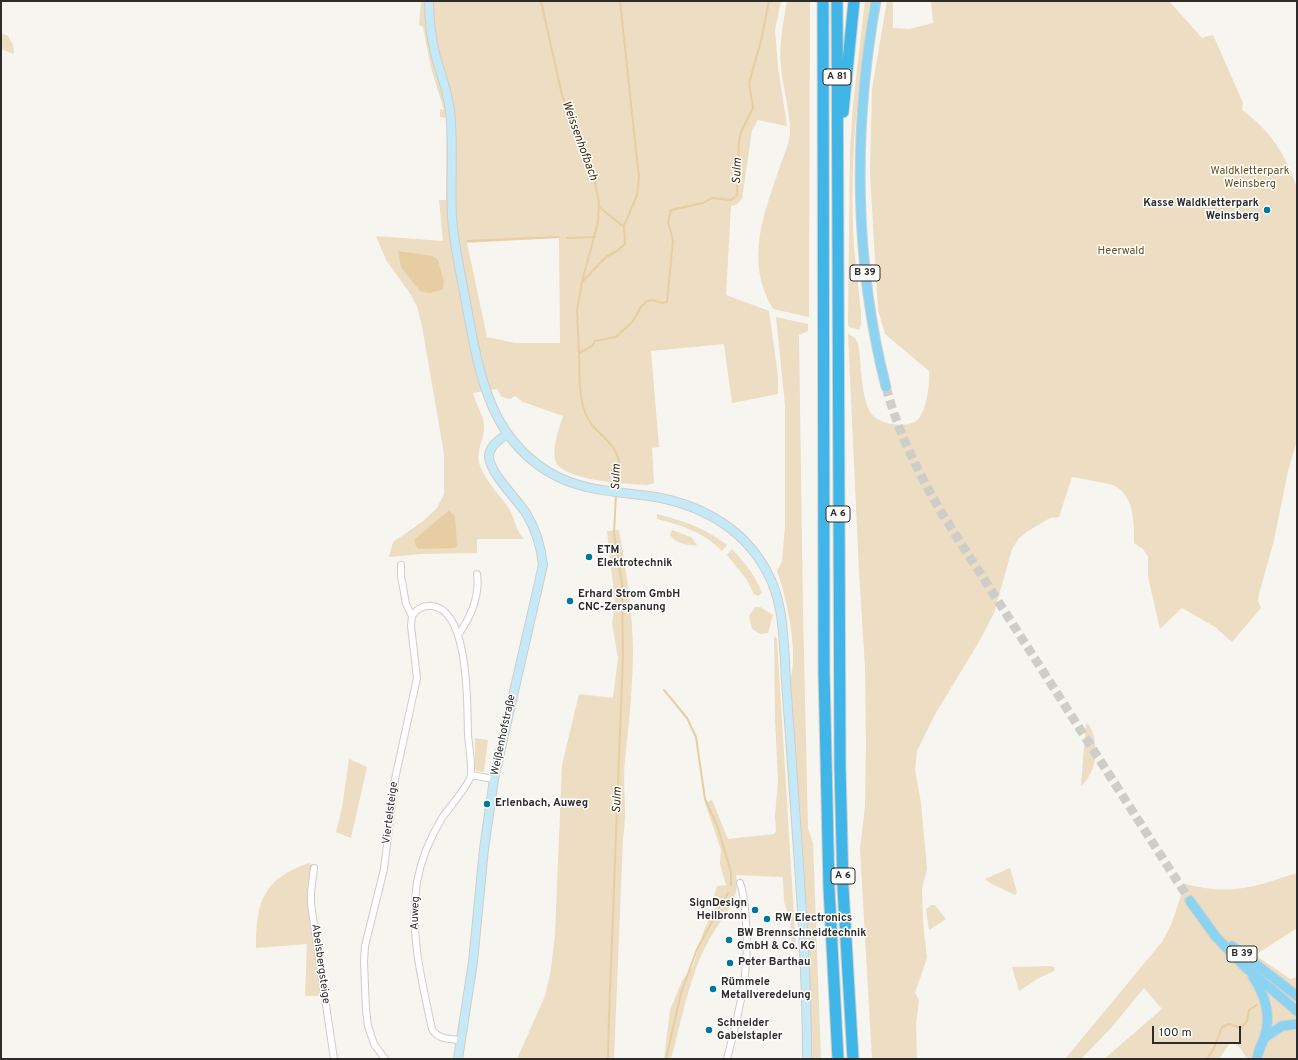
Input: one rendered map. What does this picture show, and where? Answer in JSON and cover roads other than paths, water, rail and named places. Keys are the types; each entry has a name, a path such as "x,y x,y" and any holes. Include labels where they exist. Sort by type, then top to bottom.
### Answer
{"highway":[{"name":"A 6","path":"823,1 823,334 826,764 830,895 838,1059"},
{"name":"A 81","path":"837,1 838,152"},
{"name":"A 6","path":"853,1059 843,888 840,782 838,152 854,1"}],"main road":[{"name":"B 39","path":"876,1 867,64 862,126 860,194 862,244 869,310 886,387"},
{"name":"B 39","path":"1297,996 1232,946 1192,903 1216,937 1244,965 1297,1010"},
{"path":"1244,965 1259,986 1266,1003 1268,1017 1264,1038 1257,1059"},
{"path":"1264,1038 1282,1026 1297,1024"}],"street":[{"path":"429,1 432,39 450,108 453,220 457,252 483,384 493,409 507,434 535,462 557,476 578,485 610,492 679,502 706,512 724,524 751,548 767,570 776,592 782,625 791,758 804,969 807,1059"},
{"name":"Weißenhofstraße","path":"458,1059 473,962 484,849 494,779 543,564 541,552 532,525 490,462 490,451 493,446 507,434"},
{"name":"Viertelsteige","path":"385,1059 374,1044 368,1026 364,962 365,946 384,869 395,779 416,689 417,665 411,626 412,616 406,604 401,576 401,565"},
{"path":"458,635 472,611 476,596 477,574"},
{"path":"412,616 420,608 425,606 436,606 446,612 458,635 466,669 471,775 494,779"},
{"name":"Auweg","path":"461,1040 441,1038 432,1030 416,949 415,911 417,883 425,852 443,817 471,775"},
{"name":"Abelsbergsteige","path":"314,868 310,892 311,904 334,1059"},
{"path":"726,1059 743,998 747,966 746,910 740,883"}],"waterway":[{"name":"Weissenhofbach","path":"541,1 562,95 592,169 599,202 598,222 582,282 577,310 579,353"},
{"path":"582,282 606,257 617,251 625,244 624,226 637,195 639,178 620,1"},
{"name":"Sulm","path":"617,490 619,465 617,454 613,447 588,419 583,405 580,390 579,353 592,346 595,341 616,337 633,321 641,307 647,301 652,300 663,303 667,302 673,240 668,222 671,210 703,203 712,198 731,200 737,195 739,142 741,132 753,108 749,83 761,41 769,1"},
{"path":"599,207 623,226"},
{"path":"468,241 559,237"},
{"path":"567,238 595,237"},
{"name":"Sulm","path":"608,1059 623,655 622,584 614,533 616,494"},
{"path":"664,690 687,718 696,737 705,799 718,828 731,872 731,885"},
{"path":"666,1059 681,993 697,949 728,893"},
{"path":"1207,1059 1214,1048 1222,1027 1229,1024 1241,1028 1247,1021 1249,1010 1257,1005"}],"tunnel":[{"path":"886,387 896,420 909,451 941,512 1190,901"}],"place":[{"name":"Kasse Waldkletterpark Weinsberg","path":"1267,210"},
{"name":"ETM Elektrotechnik","path":"589,557"},
{"name":"Erhard Strom GmbH CNC-Zerspanung","path":"570,601"},
{"name":"Erlenbach, Auweg","path":"487,804"},
{"name":"SignDesign Heilbronn","path":"755,910"},
{"name":"RW Electronics","path":"767,919"},
{"name":"BW Brennschneidtechnik GmbH & Co. KG","path":"729,940"},
{"name":"Peter Barthau","path":"730,963"},
{"name":"Rümmele Metallveredelung","path":"713,989"},
{"name":"Schneider Gabelstapler","path":"709,1030"}],"park label":[{"name":"Waldkletterpark Weinsberg","path":"1250,178"},
{"name":"Heerwald","path":"1121,252"}]}
